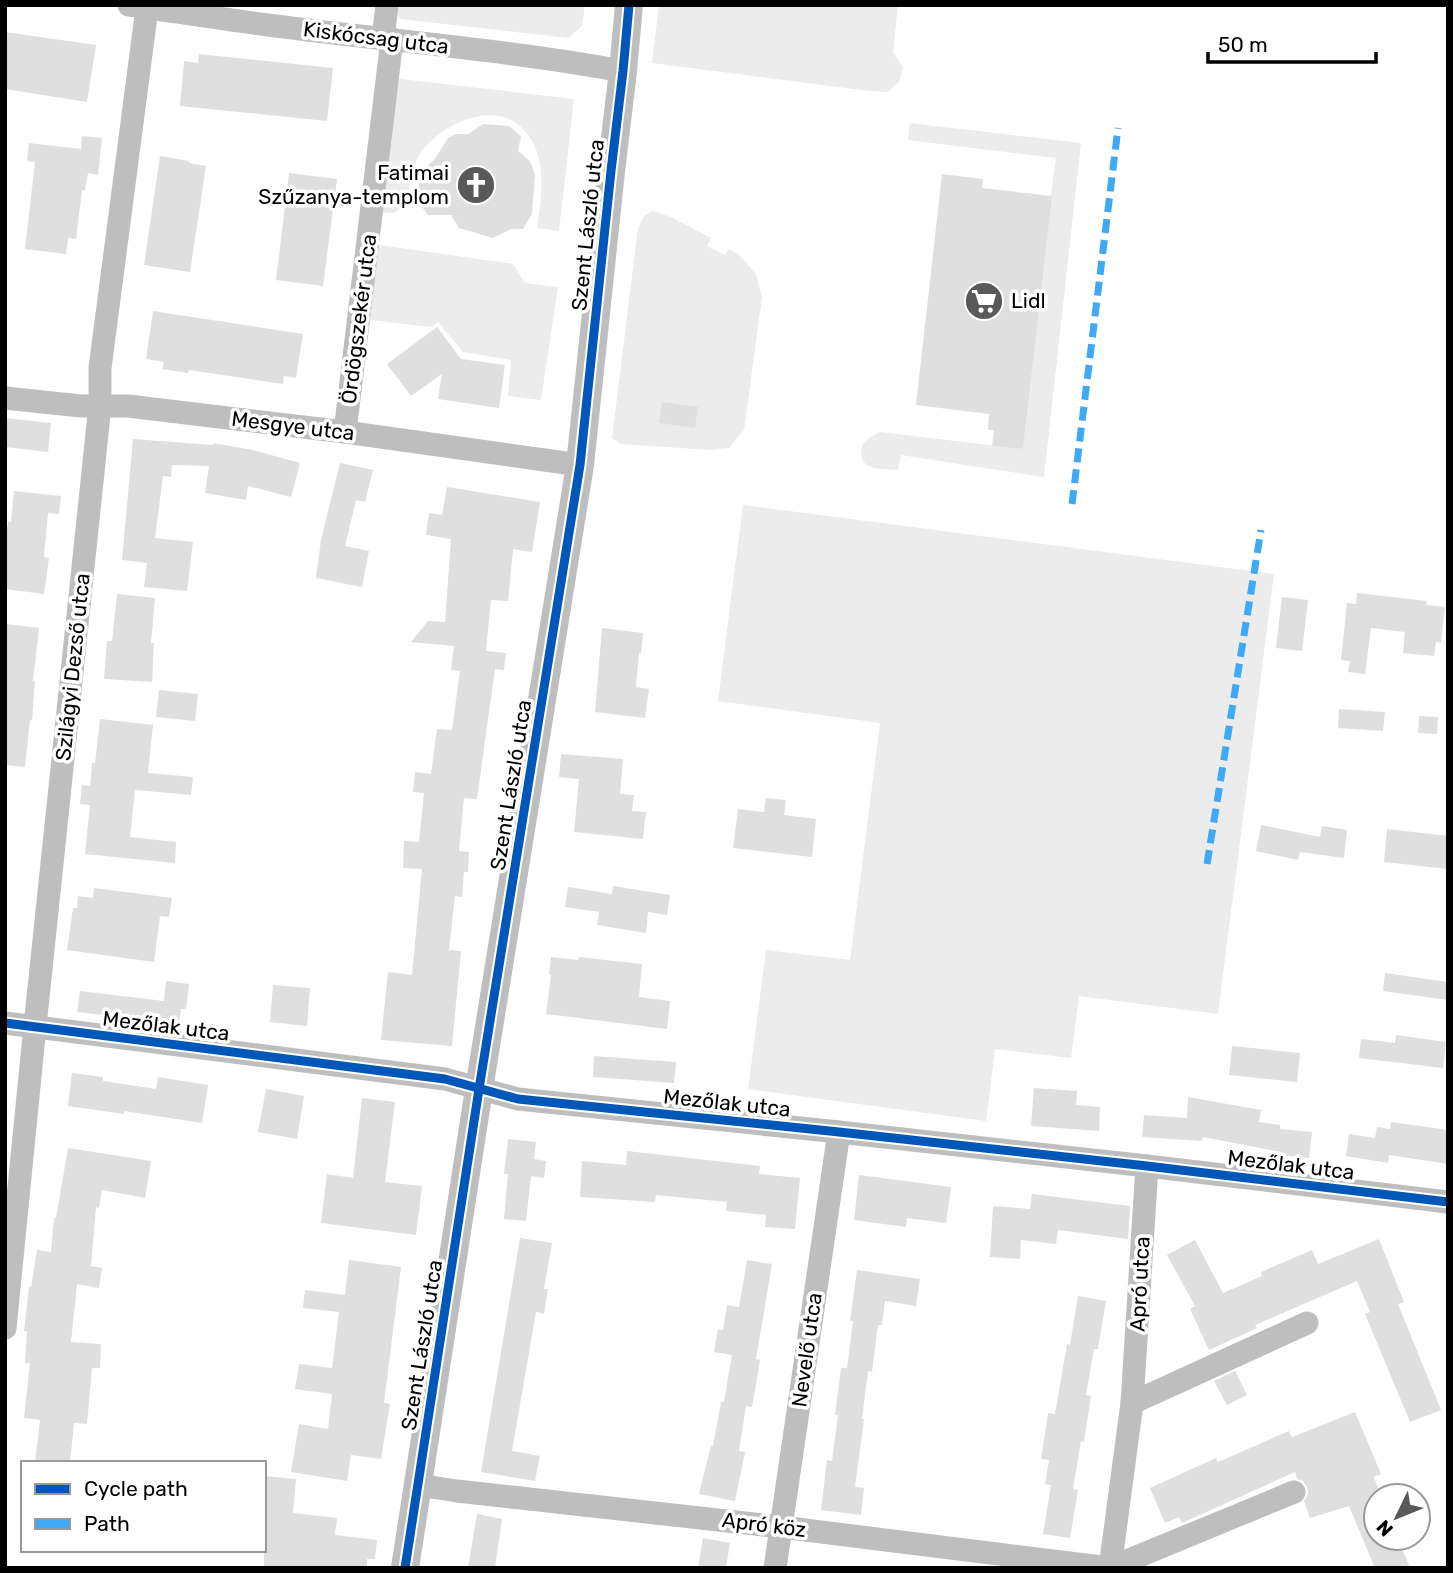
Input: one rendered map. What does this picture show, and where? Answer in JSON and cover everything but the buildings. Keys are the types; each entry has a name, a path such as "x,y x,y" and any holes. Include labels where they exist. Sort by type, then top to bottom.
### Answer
{"street":[{"name":"Ördögszekér utca","path":"345,432 388,39 387,5"},
{"name":"Szent László utca","path":"405,1568 580,465 629,5"},
{"name":"Kiskócsag utca","path":"138,6 623,71"},
{"name":"Szilágyi Dezső utca","path":"5,1328 100,405 100,368 138,6"},
{"name":"Mesgye utca","path":"5,398 128,406 345,432 580,465"},
{"name":"Mezőlak utca","path":"5,1023 445,1079 518,1099 1147,1166 1448,1202"},
{"name":"Nevelő utca","path":"775,1568 839,1132"},
{"name":"Apró utca","path":"1110,1568 1132,1403 1147,1166"},
{"path":"1132,1403 1307,1323"},
{"name":"Apró köz","path":"418,1485 1110,1568"},
{"path":"1110,1568 1294,1492"}],"shaded area":[{"path":"398,5 585,5 582,26 569,38 400,19 397,14"},
{"path":"659,5 898,5 893,53 903,67 899,82 888,92 870,91 652,63"},
{"path":"392,78 574,99 559,231 537,228 541,174 540,162 530,138 521,127 509,119 496,116 468,119 442,132 417,159 404,205 394,213 376,212"},
{"path":"910,123 1081,143 1044,477 901,455 898,470 872,467 863,460 863,444 880,432 1023,449 1056,158 908,140"},
{"path":"653,211 671,217 711,238 707,246 725,255 728,249 738,254 756,274 762,297 744,430 729,448 710,450 621,444 612,438 638,228 644,216"},
{"path":"372,244 513,264 525,283 558,287 541,400 508,396 511,360 463,352 438,322 431,327 363,319"},
{"path":"743,505 1274,574 1218,1014 1079,996 1071,1058 995,1049 986,1121 748,1089 766,950 850,960 880,723 718,701"}],"marked path":[{"path":"1072,504 1118,128"},
{"path":"1207,864 1261,530"}],"cycle path":[{"path":"405,1568 580,465 629,5"},
{"path":"5,1023 445,1079 518,1099 1147,1166 1448,1202"}],"place":[{"name":"Fatimai Szűzanya-templom","path":"476,185"},
{"name":"Lidl","path":"984,301"}]}
